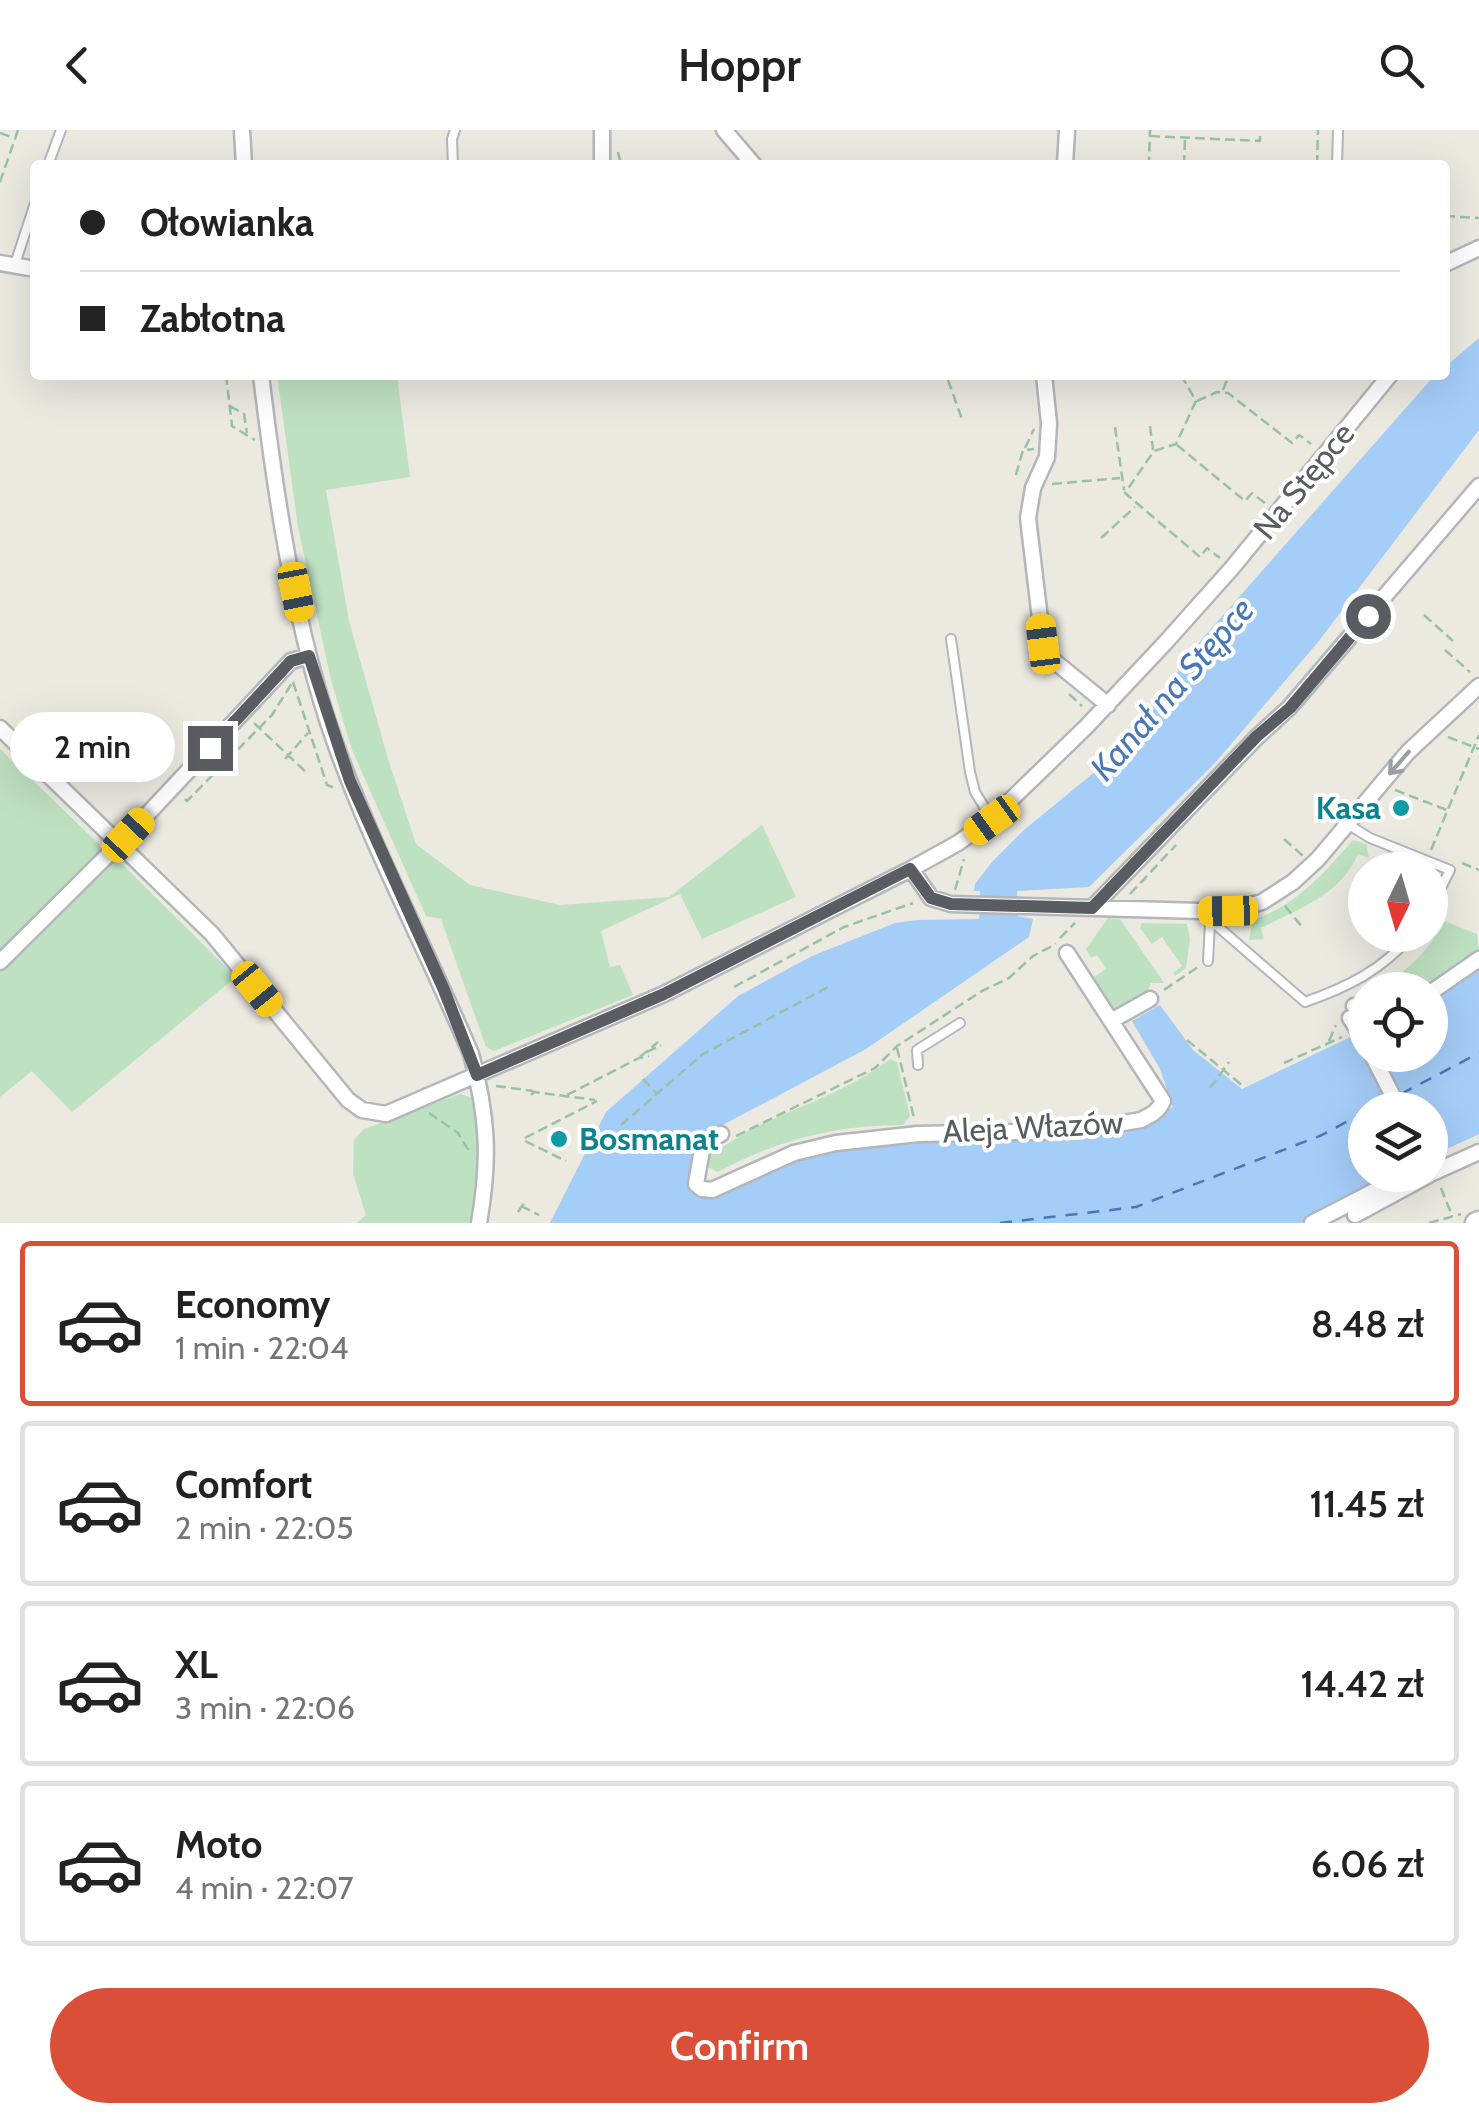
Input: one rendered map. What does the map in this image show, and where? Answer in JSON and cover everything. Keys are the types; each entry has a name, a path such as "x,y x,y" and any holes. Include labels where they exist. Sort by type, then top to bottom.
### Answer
{"street":[{"path":"242,130 244,160"},
{"path":"602,130 602,160"},
{"path":"724,130 750,160"},
{"path":"1065,160 1067,130"},
{"path":"1450,262 1479,248"},
{"path":"262,380 291,569 309,656 350,781 444,990 478,1079 488,1152 479,1223"},
{"path":"1044,380 1047,458 1032,488 1028,518 1043,644 1048,656 1108,705"},
{"name":"Na Stępce","path":"0,728 212,934 348,1100 362,1110 386,1114 478,1079 664,994 910,869 992,820 1165,643 1232,568 1386,380"},
{"path":"1086,913 1257,736 1290,708 1479,486"},
{"path":"0,962 121,842 291,661 309,656"},
{"path":"910,869 931,898 951,904 1018,904 1086,913 1144,910 1205,916 1247,908 1276,895 1318,859 1408,752 1476,687"},
{"name":"Aleja Włazów","path":"703,1144 696,1184 712,1190 810,1149 873,1137 1076,1131 1150,1116 1163,1101 1061,948"},
{"path":"1448,981 1479,959"},
{"path":"1111,1021 1150,999"},
{"path":"703,1144 722,1134"},
{"path":"1448,1164 1479,1152"},
{"path":"1312,1223 1372,1192"},
{"path":"1354,1216 1394,1192"}],"lane":[{"path":"50,160 61,130"},
{"path":"453,160 455,130"},
{"path":"1337,160 1338,130"},
{"path":"7,265 30,213"},
{"path":"952,639 970,772 975,792 992,820"},
{"path":"1348,825 1406,852"},
{"path":"1205,916 1305,1002 1362,978 1398,952"},
{"path":"1205,916 1208,960"},
{"path":"918,1065 916,1050 960,1024"}],"path":[{"path":"0,182 18,130"},
{"path":"1149,160 1150,130"},
{"path":"1317,160 1318,130"},
{"path":"1150,136 1260,141 1260,131"},
{"path":"0,133 16,138"},
{"path":"1184,160 1185,138"},
{"path":"0,155 8,158"},
{"path":"1450,216 1479,218"},
{"path":"226,380 232,426 258,441"},
{"path":"948,380 963,422"},
{"path":"1183,380 1196,401"},
{"path":"1223,391 1227,380"},
{"path":"1125,493 1154,451 1176,444 1196,401 1223,391 1292,444 1300,434 1324,455"},
{"path":"230,406 244,414 246,435"},
{"path":"1150,426 1154,451"},
{"path":"1115,428 1125,493 1200,557 1208,548 1232,568"},
{"path":"1016,475 1032,430"},
{"path":"1176,444 1245,501 1252,493 1277,513"},
{"path":"1025,450 1041,448"},
{"path":"1055,470 1047,485 1120,478"},
{"path":"1101,538 1136,506"},
{"path":"1424,616 1453,641"},
{"path":"1445,650 1476,687"},
{"path":"182,796 187,801 272,715 293,682 331,789"},
{"path":"253,722 308,774"},
{"path":"286,757 309,732"},
{"path":"1442,735 1476,748"},
{"path":"1430,852 1479,735"},
{"path":"1394,789 1448,810"},
{"path":"1284,839 1304,856 1302,859"},
{"path":"1276,895 1303,928"},
{"path":"734,987 844,926 919,902"},
{"path":"703,1144 712,1148 726,1142 875,1068 897,1046 1009,978 1033,956 1061,948 1086,913"},
{"path":"1164,990 1208,960"},
{"path":"1168,976 1172,984"},
{"path":"621,1125 703,1054 830,986"},
{"path":"1284,1063 1348,1020"},
{"path":"1188,1040 1243,1086"},
{"path":"567,1095 659,1043"},
{"name":"Aleja Włazów","path":"897,1046 918,1134"},
{"path":"640,1057 649,1056"},
{"path":"1210,1088 1229,1062"},
{"path":"478,1079 532,1093 596,1101 525,1140 566,1160"},
{"path":"644,1079 656,1093"},
{"path":"416,1103 458,1133 473,1161"},
{"path":"1442,1192 1452,1216"},
{"path":"518,1212 522,1205 539,1215"},
{"path":"1428,1223 1452,1216 1473,1220"}],"green space":[{"path":"278,380 398,380 410,477 326,490 349,621 416,844 470,885 560,905 669,897 762,825 796,897 702,939 680,894 601,931 610,967 620,965 633,995 494,1051 486,1047 441,919 426,916 352,750 331,680 298,527"},
{"path":"0,749 100,845 100,850 0,951"},
{"path":"1353,840 1366,844 1368,852 1348,852 1348,871 1329,890 1261,928 1264,939 1249,940 1253,920 1283,906 1320,876"},
{"path":"115,861 236,977 72,1112 32,1071 0,1097 0,971"},
{"path":"1108,918 1120,919 1164,983 1151,983 1145,997 1115,1013 1091,979 1106,969 1097,955 1091,958 1086,949"},
{"path":"1142,923 1187,924 1190,939 1186,968 1175,976 1173,973 1182,966 1162,937 1152,944 1140,928"},
{"path":"1448,923 1477,934 1479,955 1448,977 1448,972 1403,972 1421,955 1448,952"},
{"path":"890,1059 897,1062 910,1116 903,1125 807,1136 718,1172 704,1165 708,1152 839,1090"},
{"path":"460,1094 473,1098 478,1129 477,1176 469,1223 357,1223 366,1215 353,1174 354,1140 364,1129"}],"water":[{"name":"Kanał na Stępce","path":"1479,338 1479,430 1318,642 1215,763 1089,887 1017,891 1018,916 1033,919 1029,937 866,1049 702,1136 694,1149 690,1170 694,1191 710,1197 790,1161 839,1147 921,1139 1057,1139 1121,1131 1173,1107 1160,1069 1132,1021 1160,1005 1193,1050 1242,1089 1348,1038 1348,1072 1448,1072 1448,986 1479,965 1479,1134 1448,1149 1448,1092 1348,1092 1348,1192 1360,1192 1301,1223 550,1223 606,1112 738,996 812,956 895,923 979,919 980,891 974,891 975,884 992,862 1024,830 1119,752 1202,639 1430,380 1450,380 1450,363"}],"ferry route":[{"path":"1405,1092 1479,1053"},
{"path":"1000,1223 1136,1207 1322,1135 1348,1121"}],"place":[{"name":"Kasa","path":"1401,808"},
{"name":"Bosmanat","path":"559,1139"}],"route":[{"path":"210,748 291,661 309,656 350,781 444,990 477,1075 664,994 910,869 931,898 951,904 1092,908 1257,736 1290,708 1368,616"}]}
